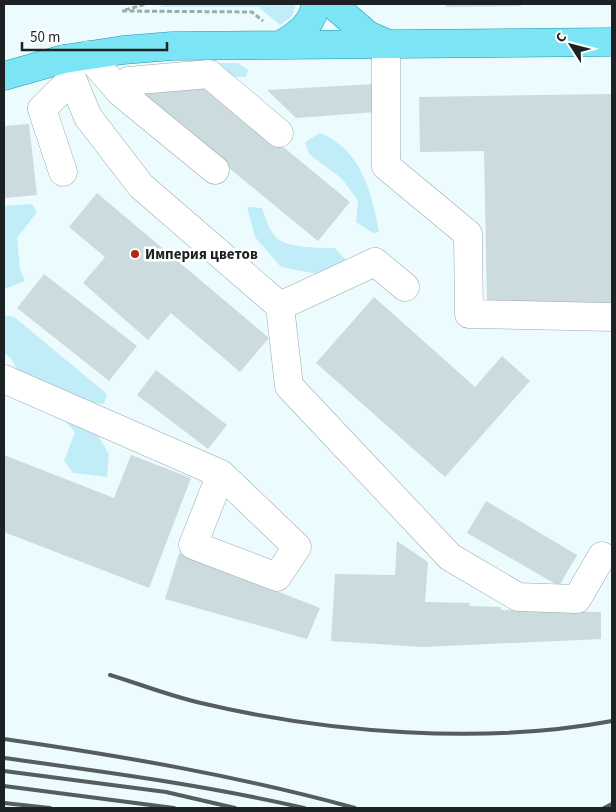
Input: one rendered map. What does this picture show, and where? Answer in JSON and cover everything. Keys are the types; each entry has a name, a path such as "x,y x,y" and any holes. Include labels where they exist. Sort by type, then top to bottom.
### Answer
{"main road":[{"path":"273,34 296,36 307,23 314,4"},
{"path":"332,4 368,34 386,43"},
{"path":"4,76 172,46 273,34 386,43 612,42"}],"lane":[{"path":"386,43 386,166 468,234 470,314 611,317"},
{"path":"74,64 117,88 215,170"},
{"path":"63,172 42,109 74,64"},
{"path":"74,64 88,117 141,186 280,306 289,386 450,557 518,597 577,599 602,556"},
{"path":"117,88 128,81 209,74 279,133"},
{"path":"280,306 374,262 405,287"},
{"path":"4,377 221,474"}],"path":[{"path":"146,4 122,11 252,12 273,34"}],"shaded area":[{"path":"167,4 296,4 292,16 280,25 258,7 157,7"},
{"path":"196,63 238,63 248,70 246,77 206,77"},
{"path":"320,133 334,140 355,161 373,202 379,232 373,233 356,222 358,200 341,178 309,154 305,142"},
{"path":"32,204 37,212 17,238 20,269 25,281 7,288 4,287 4,206"},
{"path":"247,207 262,208 272,233 283,242 305,247 335,248 350,265 323,275 281,267 255,237"},
{"path":"4,315 14,317 107,394 104,404 78,402 109,454 107,477 73,473 64,461 75,432 61,416 17,398 4,395 4,386 20,375 10,357 4,354"}],"building":[{"path":"446,4 521,4 521,6 446,7"},
{"path":"201,79 350,202 318,241 130,87"},
{"path":"375,84 376,112 296,118 267,90"},
{"path":"612,94 612,304 487,306 484,151 420,152 419,97"},
{"path":"29,124 37,195 4,198 4,126"},
{"path":"97,193 269,338 240,372 171,313 148,340 83,283 105,257 69,227"},
{"path":"44,274 137,346 109,381 17,308"},
{"path":"374,297 475,387 502,356 530,381 445,477 316,363"},
{"path":"156,370 227,425 208,449 137,395"},
{"path":"4,455 114,498 131,455 191,478 149,588 4,532"},
{"path":"486,501 577,555 559,586 467,533"},
{"path":"397,541 428,562 425,602 470,603 469,606 501,607 501,610 601,612 601,639 423,647 331,641 335,574 395,575"},
{"path":"179,553 320,608 307,639 165,599"}],"railway":[{"path":"110,675 201,703 300,722 353,728 459,734 512,733 612,721"},
{"path":"4,739 180,768 268,786 355,808"},
{"path":"4,758 192,786 304,808"},
{"path":"4,771 166,792 235,808"},
{"path":"4,786 174,808"},
{"path":"4,803 50,808"},
{"path":"604,808 612,804"}],"place":[{"name":"Империя цветов","path":"135,254"}]}
